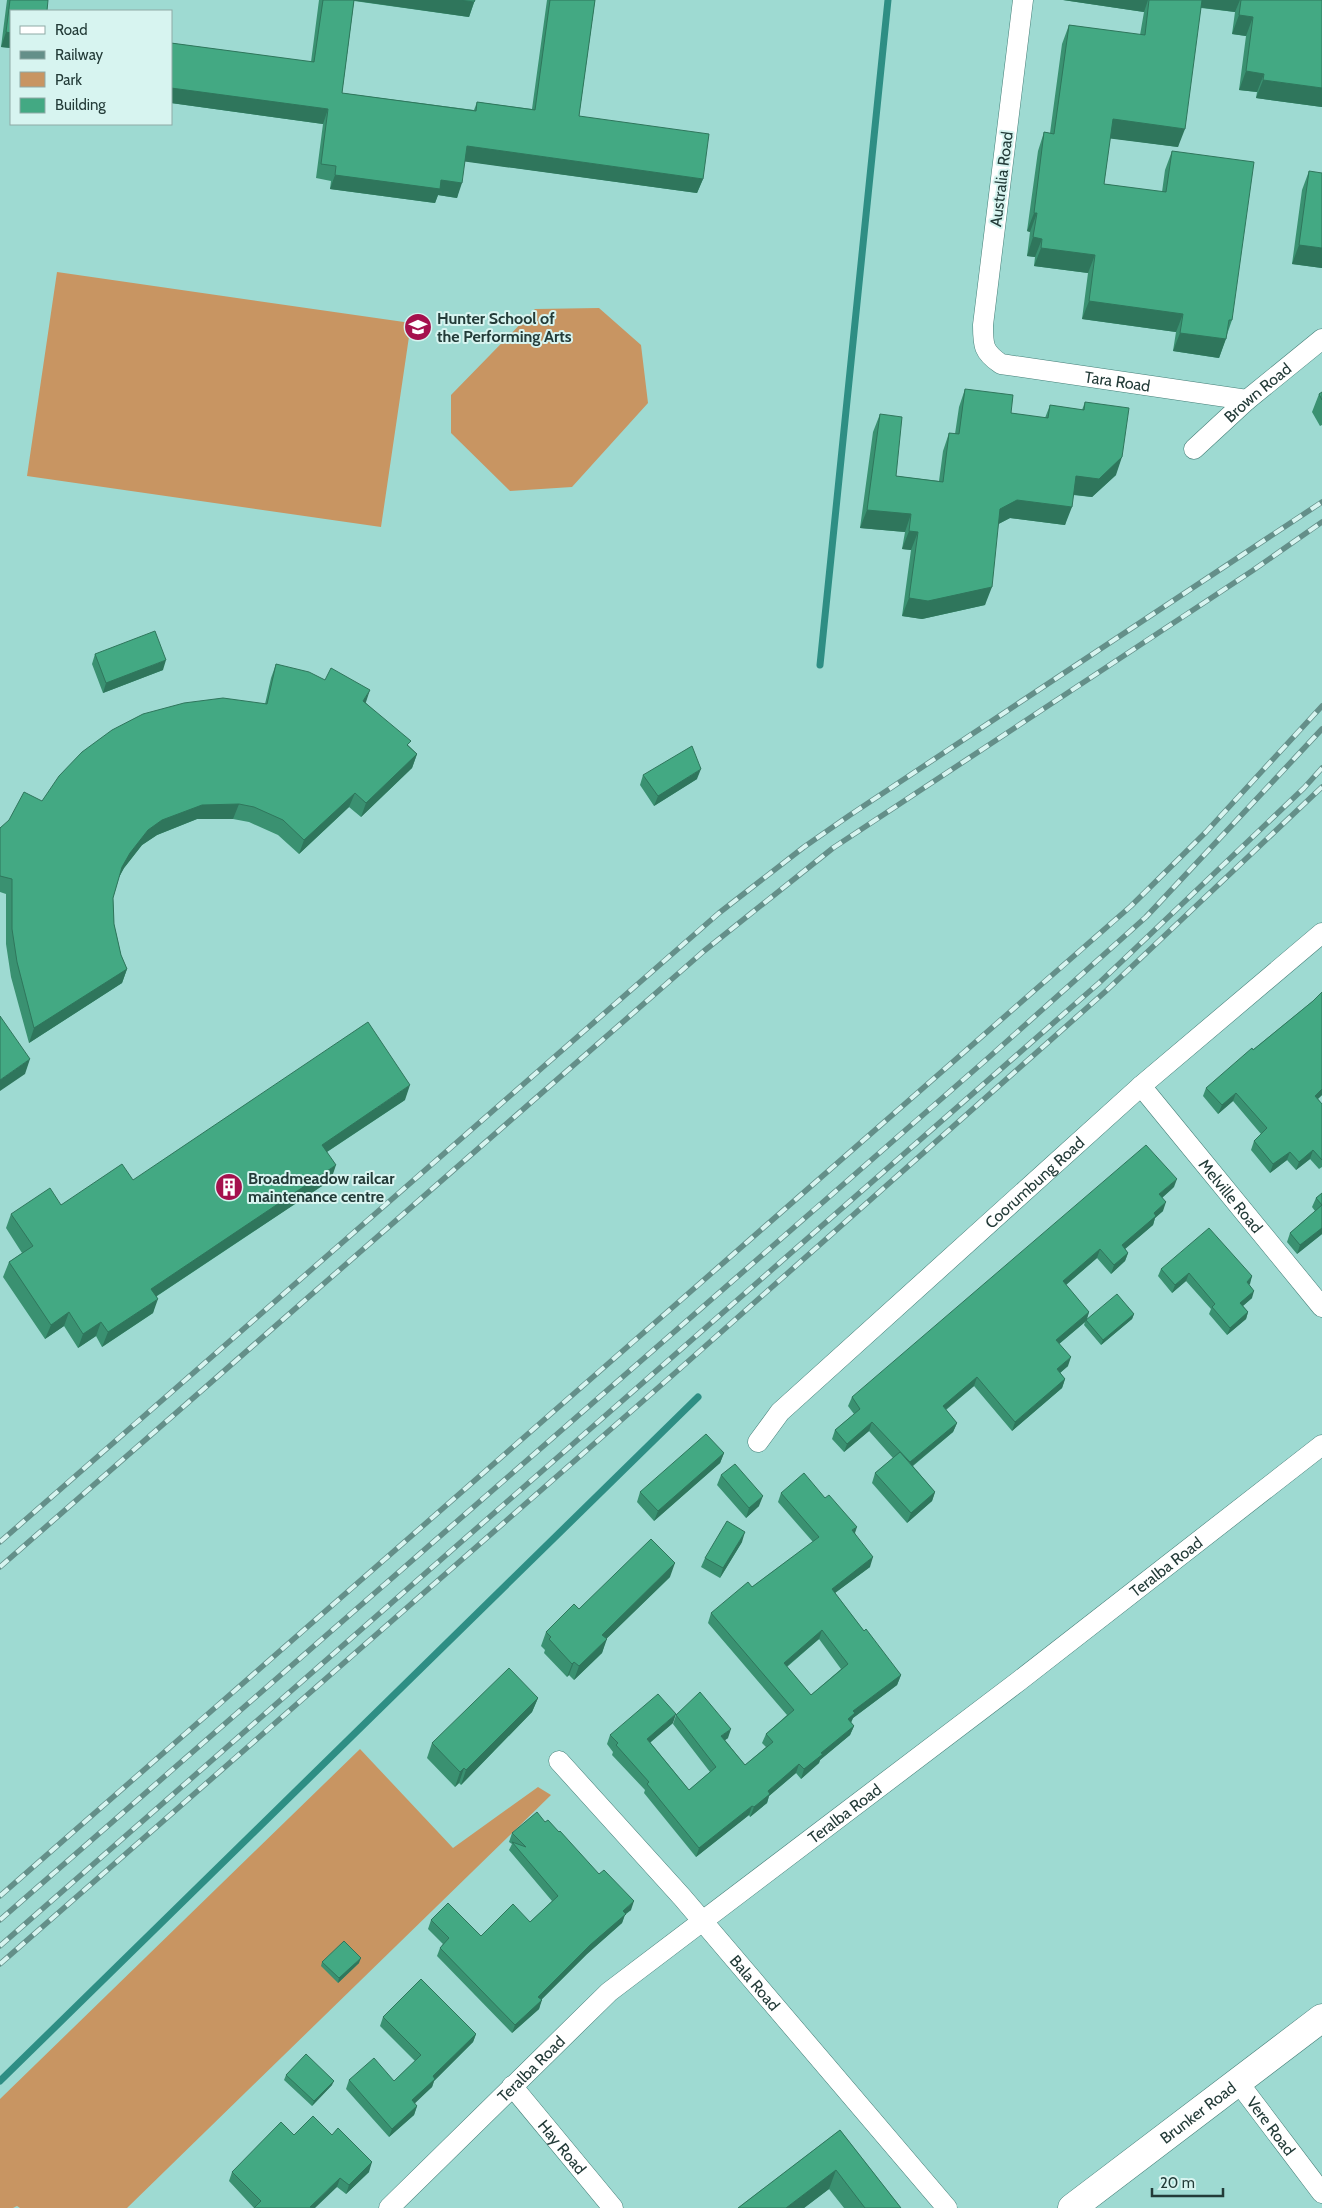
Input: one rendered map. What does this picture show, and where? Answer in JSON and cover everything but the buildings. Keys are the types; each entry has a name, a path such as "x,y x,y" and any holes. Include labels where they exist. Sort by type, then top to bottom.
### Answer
{"main road":[{"name":"Brunker Road","path":"1072,2208 1322,2018"}],"street":[{"name":"Australia Road","path":"990,357 983,345 983,325 1023,0"},
{"name":"Brown Road","path":"1194,449 1247,400 1322,339"},
{"name":"Tara Road","path":"990,357 1001,364 1247,400"},
{"name":"Coorumbung Road","path":"758,1442 780,1412 1141,1086 1322,933"},
{"name":"Melville Road","path":"1141,1086 1322,1307"},
{"name":"Teralba Road","path":"389,2208 609,1992 1019,1681 1322,1445"},
{"name":"Bala Road","path":"559,1761 702,1922 947,2208"},
{"name":"Vere Road","path":"1238,2082 1322,2193"},
{"name":"Hay Road","path":"512,2086 613,2208"}],"green space":[{"path":"57,272 411,323 381,527 27,476"},
{"path":"599,308 641,345 648,403 572,487 510,491 451,433 451,395 535,309"},
{"path":"360,1749 453,1848 538,1787 551,1795 127,2208 20,2208 17,2206 13,2208 0,2208 0,2099"}],"waterway":[{"path":"820,665 888,0"},
{"path":"0,2081 698,1397"}],"railway":[{"path":"0,1542 719,913 804,847 850,815 1322,502"},
{"path":"0,1567 704,951 833,848 1252,571 1322,522"},
{"path":"0,1896 1131,906 1206,832 1322,706"},
{"path":"0,1920 987,1059 1146,917 1322,729"},
{"path":"0,1946 1099,983 1304,788 1322,768"},
{"path":"0,1964 675,1373 1106,991 1322,787"}],"place":[{"name":"Hunter School of the Performing Arts","path":"418,327"},
{"name":"Broadmeadow railcar maintenance centre","path":"229,1187"}]}
